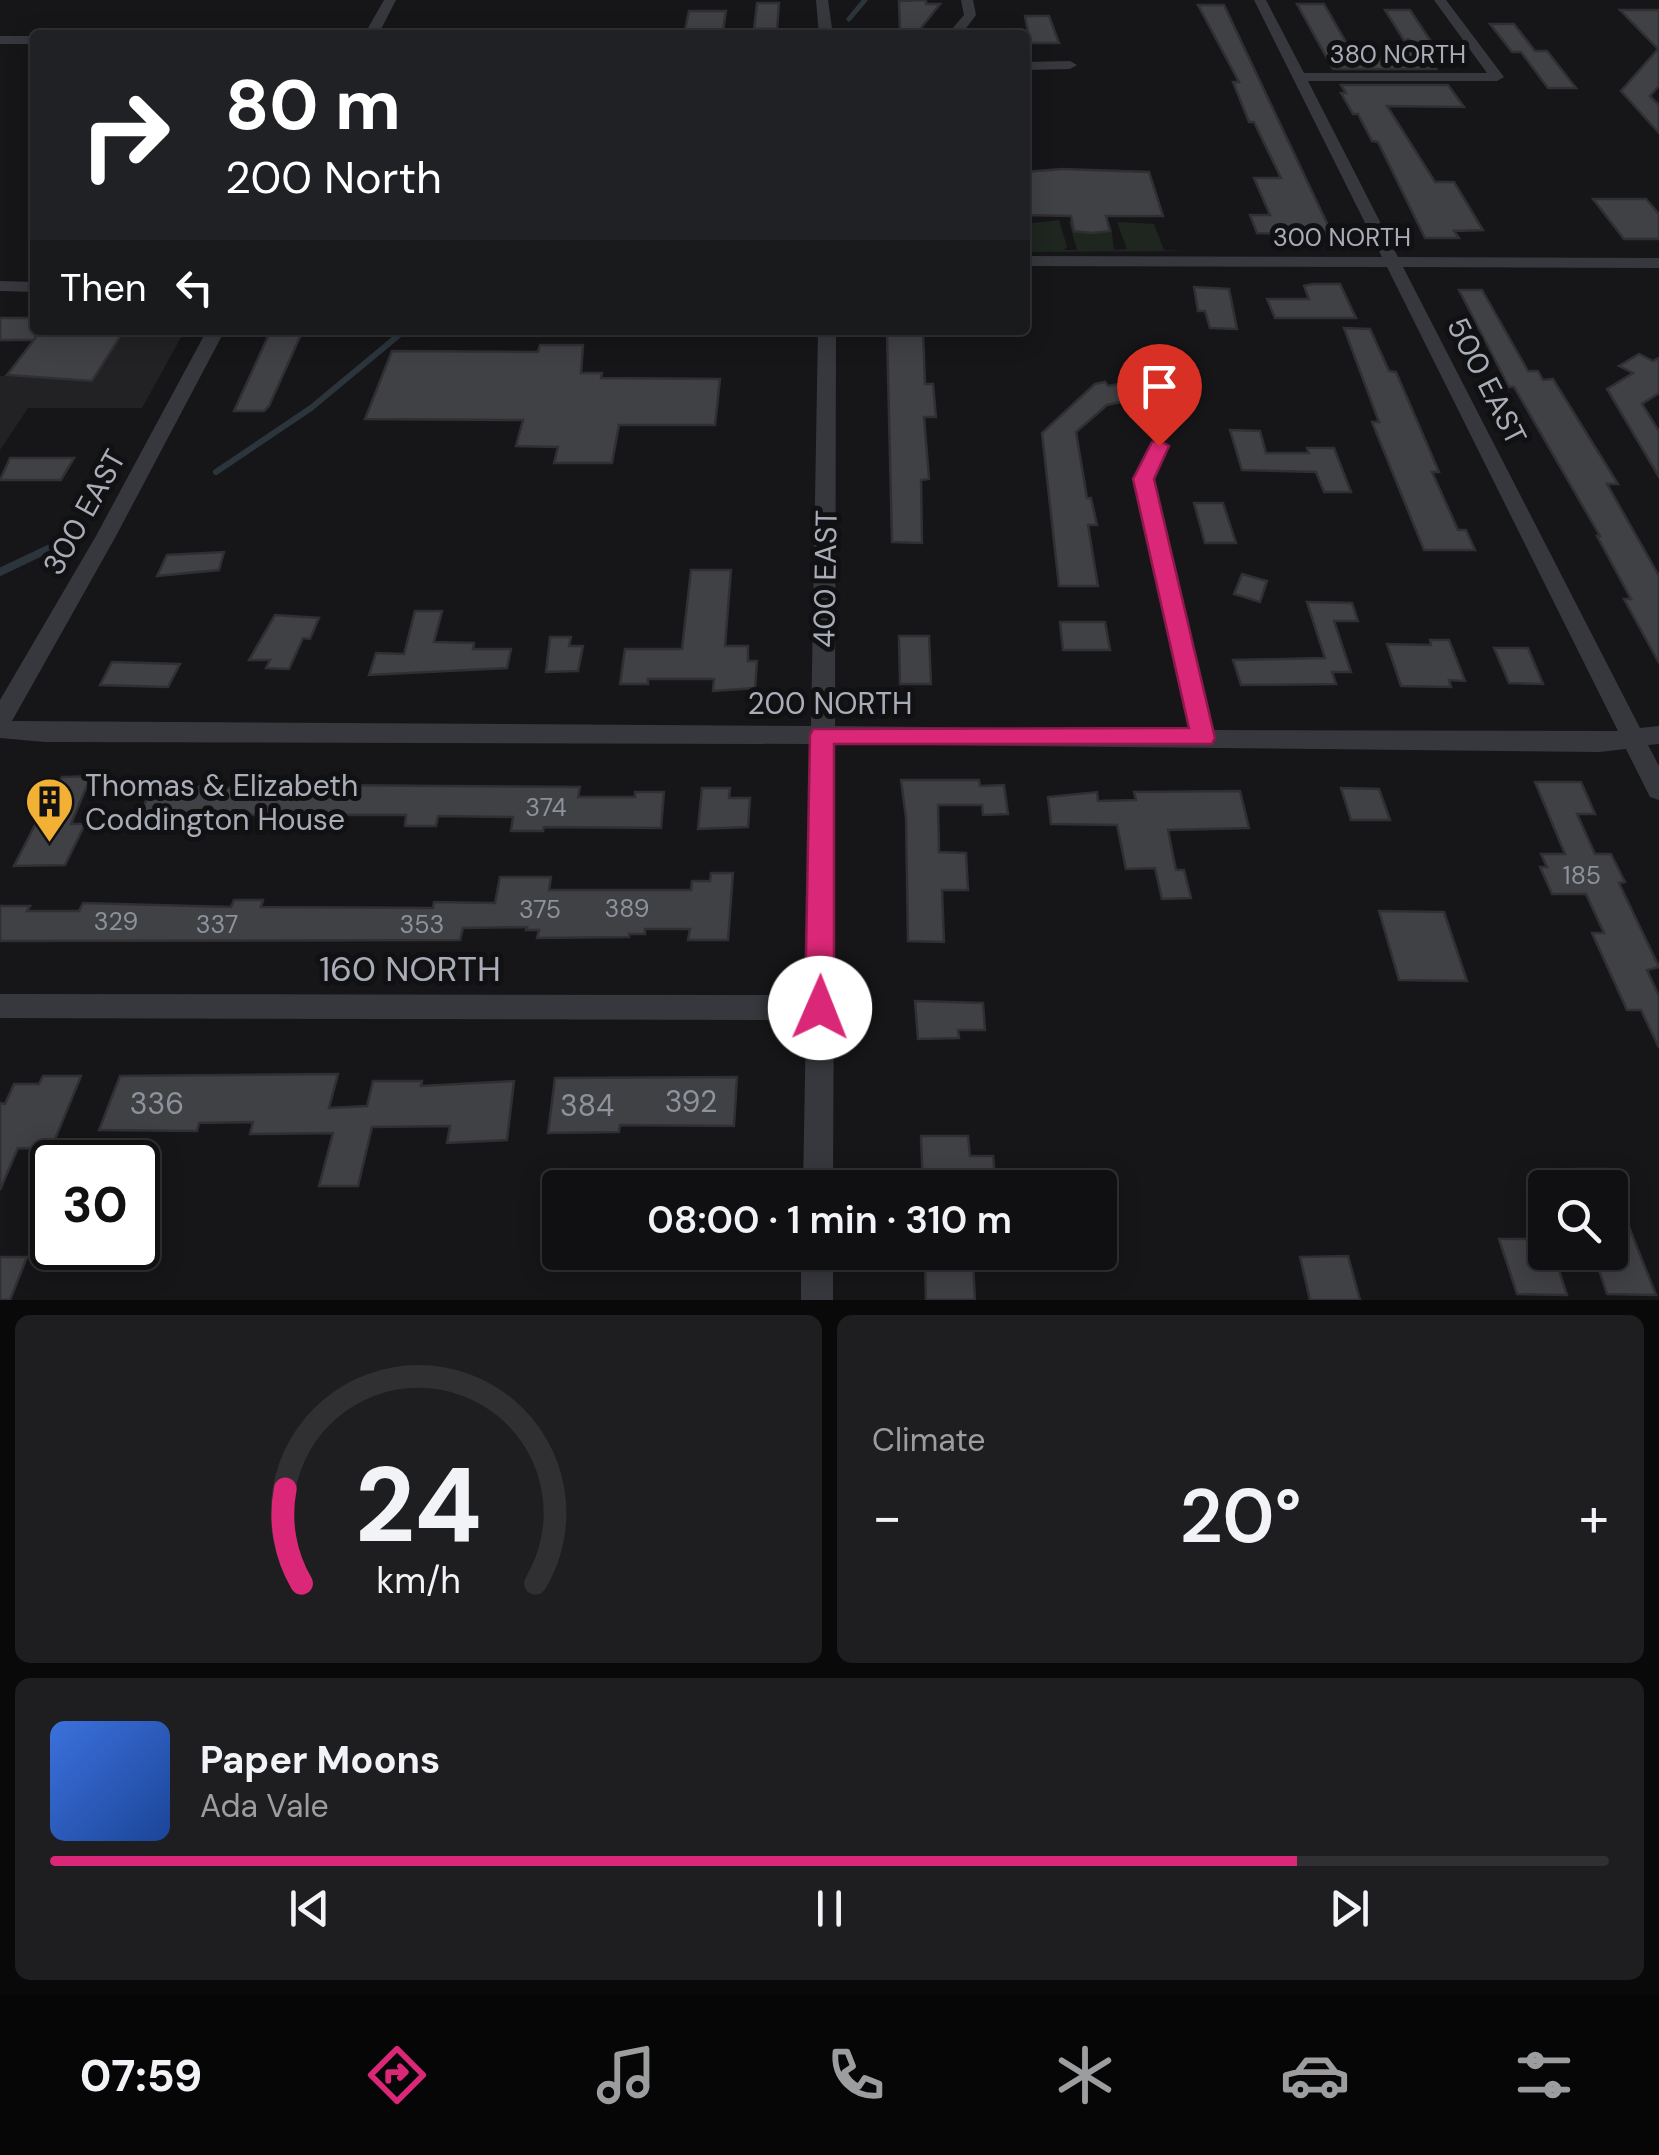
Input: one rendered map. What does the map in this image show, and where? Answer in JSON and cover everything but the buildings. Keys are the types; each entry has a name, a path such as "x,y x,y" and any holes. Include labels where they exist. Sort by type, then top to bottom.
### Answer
{"street":[{"path":"374,30 390,0"},
{"path":"822,0 825,30"},
{"path":"958,30 970,15 967,0"},
{"name":"500 EAST","path":"1260,0 1659,790"},
{"name":"380 NORTH","path":"1299,77 1497,77 1440,0"},
{"path":"0,40 30,40"},
{"path":"1030,66 1070,65"},
{"name":"300 NORTH","path":"1030,261 1659,263"},
{"path":"0,286 30,286"},
{"name":"300 EAST","path":"0,721 106,536 213,335"},
{"name":"400 EAST","path":"818,1170 828,335"},
{"path":"1159,446 1144,479 1203,738"},
{"name":"200 NORTH","path":"0,730 45,734 822,735 1599,744 1659,735"},
{"name":"160 NORTH","path":"0,1006 820,1008"},
{"path":"816,1300 817,1270"}],"shaded area":[{"path":"1059,220 1067,247 1064,250 1077,250 1069,222 1072,220 1075,231 1109,231 1108,225 1111,226 1114,250 1127,249 1117,222 1154,224 1164,250 1185,251 1030,252 1030,223"},
{"path":"79,335 182,335 142,408 28,408 0,450 0,376 51,376"}],"waterway":[{"path":"849,19 865,0"},
{"path":"216,472 311,408 399,335"},
{"path":"0,572 48,549"}],"place":[{"name":"Thomas & Elizabeth Coddington House","path":"50,844"}],"route":[{"path":"820,1008 822,735 1203,738 1144,479 1159,446"}]}
